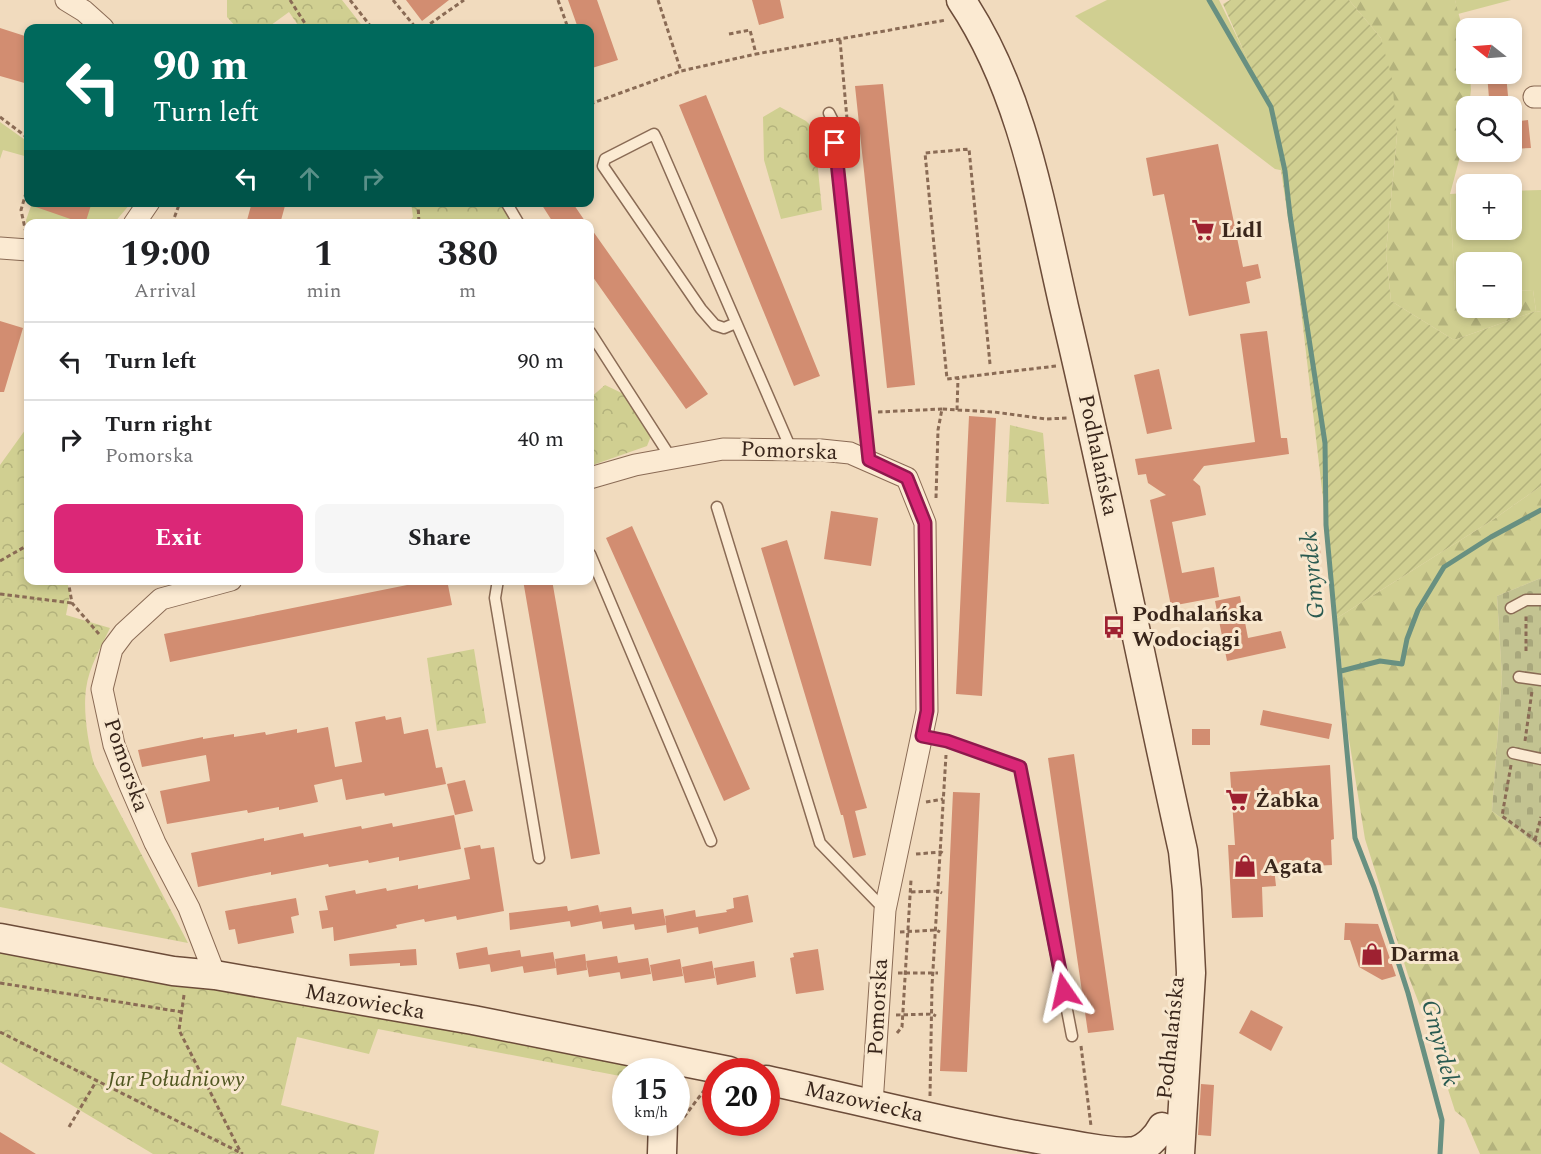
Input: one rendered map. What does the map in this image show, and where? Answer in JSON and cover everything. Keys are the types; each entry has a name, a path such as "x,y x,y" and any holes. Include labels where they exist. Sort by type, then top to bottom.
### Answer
{"street":[{"path":"66,0 84,11 99,24"},
{"name":"Podhalańska","path":"954,10 987,42 1021,128 1092,424 1183,851 1189,924 1173,993 1162,1149"},
{"path":"0,248 24,245"},
{"name":"Pomorska","path":"594,477 671,458 723,449 791,449 850,453 907,478 925,523 927,711 899,855 887,901 872,1104"},
{"name":"Pomorska","path":"213,585 161,599 124,633 112,649 102,689 114,745 129,783 155,843 189,908 215,975"},
{"name":"Mazowiecka","path":"0,938 173,970 215,975 473,1020 639,1058"},
{"name":"Mazowiecka","path":"780,1083 962,1125 1050,1142 1162,1149"},
{"name":"Mazowiecka","path":"962,1125 1048,1154"},
{"path":"662,1154 667,1136"}],"lane":[{"path":"831,117 869,460"},
{"path":"736,323 724,328 715,325 701,309 603,166 605,159 654,134 791,449"},
{"path":"594,338 671,458"},
{"path":"717,507 820,843 887,901"},
{"path":"594,563 711,841"},
{"path":"497,585 495,598 540,858"},
{"path":"1511,609 1526,600 1541,600"},
{"path":"1518,677 1537,679"},
{"path":"922,736 947,741 1020,767 1072,1036"},
{"path":"1518,754 1541,759"}],"path":[{"path":"290,0 305,24"},
{"path":"350,0 369,24"},
{"path":"393,0 413,24"},
{"path":"430,24 464,0"},
{"path":"558,0 567,24"},
{"path":"658,0 681,71"},
{"path":"594,102 681,71 756,54 840,40 954,10"},
{"path":"729,34 750,30 756,54"},
{"path":"831,117 848,120 840,40"},
{"path":"0,117 24,135"},
{"path":"990,364 969,149 925,153 947,379 1056,366"},
{"path":"24,200 21,210 24,225"},
{"path":"957,410 958,378"},
{"path":"936,509 938,430 942,409"},
{"path":"864,413 942,409 994,412 1046,419 1066,418"},
{"path":"0,561 24,546"},
{"path":"69,585 72,603 87,620"},
{"path":"0,594 72,603"},
{"path":"1526,600 1526,651"},
{"path":"1537,679 1502,816 1541,844"},
{"path":"930,1102 946,751"},
{"path":"1535,840 1541,817"},
{"path":"895,1034 902,1027 912,882 900,867 899,855 942,853"},
{"path":"887,901 911,892 940,892"},
{"path":"883,933 938,931"},
{"path":"881,973 936,972"},
{"path":"0,983 182,1012"},
{"path":"185,993 178,1030 242,1154"},
{"path":"879,1015 934,1015"},
{"path":"0,1032 242,1154"},
{"path":"1072,1036 1081,1043 1091,1129"},
{"path":"69,1127 97,1080"},
{"path":"690,1105 702,1094"}],"green space":[{"path":"227,0 342,0 361,24 297,24 289,12 272,24 233,24 227,17"},
{"path":"1107,0 1219,0 1271,107 1285,171 1275,169 1075,16"},
{"path":"1230,0 1349,0 1381,38 1392,79 1397,135 1386,253 1391,301 1454,340 1522,318 1522,316 1536,311 1541,312 1541,486 1494,519 1337,618 1298,284 1273,117 1223,4"},
{"path":"1349,0 1455,0 1460,18 1456,18 1456,84 1471,84 1471,90 1470,96 1456,96 1456,162 1459,162 1450,194 1456,318 1516,318 1454,340 1391,301 1386,253 1397,135 1381,38"},
{"path":"1455,0 1511,0 1458,14"},
{"path":"780,107 806,121 814,129 822,210 781,219 764,160 763,117"},
{"path":"0,122 24,139 24,156 3,150 0,159"},
{"path":"1541,190 1541,312 1536,311 1533,290 1522,291 1522,252 1456,252 1455,293 1450,194 1456,194 1456,240 1522,240 1522,191"},
{"path":"31,207 128,207 117,219 26,219"},
{"path":"412,207 506,207 514,219 411,219"},
{"path":"1533,290 1536,311 1522,316 1522,291"},
{"path":"605,385 630,397 653,431 647,446 594,465 594,395"},
{"path":"1010,425 1043,433 1049,504 1006,502"},
{"path":"24,432 24,585 68,585 70,594 66,615 110,628 93,665 86,689 86,717 92,756 94,764 188,943 0,907 0,465"},
{"path":"1541,486 1541,578 1497,596 1502,677 1492,811 1541,848 1541,1154 1480,1154 1465,1119 1455,1111 1427,1024 1408,975 1365,839 1348,733 1337,618 1494,519"},
{"path":"1541,578 1541,848 1492,811 1502,677 1497,596"},
{"path":"474,649 486,723 437,731 427,658"},
{"name":"Jar Południowy","path":"0,938 612,1060 612,1074 378,1029 369,1054 297,1037 281,1105 379,1131 374,1154 153,1154 0,1062"}],"building":[{"path":"406,0 449,0 422,21"},
{"path":"568,0 597,0 618,60 594,67 594,24 577,24"},
{"path":"752,0 780,0 784,18 759,25"},
{"path":"0,28 24,36 24,83 0,76"},
{"path":"883,84 915,385 887,388 855,86"},
{"path":"1488,84 1507,84 1508,96 1489,96"},
{"path":"706,95 820,376 794,386 679,105"},
{"path":"1528,120 1531,148 1522,148 1522,121"},
{"name":"Lidl","path":"1218,144 1243,267 1258,264 1261,278 1246,282 1250,303 1189,316 1164,194 1153,196 1146,158"},
{"path":"36,207 90,207 87,219 71,219"},
{"path":"251,207 285,207 281,219 247,219"},
{"path":"543,207 575,207 584,219 551,219"},
{"path":"594,233 708,394 686,409 594,279"},
{"path":"0,321 23,328 4,392 0,392"},
{"path":"1267,331 1281,438 1287,438 1289,454 1204,466 1193,480 1200,486 1206,515 1172,522 1182,573 1214,567 1219,597 1171,606 1150,500 1166,495 1148,483 1146,474 1138,475 1135,459 1255,442 1240,334"},
{"path":"1159,369 1172,429 1147,434 1134,375"},
{"path":"969,416 996,418 982,696 956,694"},
{"path":"831,511 878,518 871,566 824,559"},
{"path":"632,526 750,789 724,801 606,538"},
{"path":"1319,536 1321,561 1306,563 1303,537"},
{"path":"787,540 867,808 855,811 866,855 853,858 843,815 841,815 761,548"},
{"path":"407,585 448,585 452,605 170,662 164,634"},
{"path":"524,585 553,585 600,854 571,859"},
{"path":"1240,596 1248,638 1281,631 1286,648 1227,661 1215,601"},
{"path":"1263,710 1332,724 1329,739 1260,725"},
{"path":"385,716 386,720 401,717 404,734 428,729 436,768 442,767 446,784 385,796 384,793 346,800 342,779 314,785 318,802 279,810 279,807 248,813 247,810 167,824 160,791 210,781 206,755 142,767 138,750 203,737 203,739 234,734 234,737 265,732 266,735 297,729 297,733 328,727 335,767 362,762 355,722"},
{"path":"1192,729 1210,729 1210,745 1192,745"},
{"path":"1074,754 1114,1030 1088,1033 1048,758"},
{"path":"1330,765 1334,839 1331,840 1332,865 1274,868 1276,886 1262,887 1263,917 1232,918 1228,845 1235,845 1230,772"},
{"path":"465,780 473,811 455,815 447,784"},
{"path":"953,792 980,793 967,1072 940,1071"},
{"path":"454,815 461,849 399,861 399,857 329,867 328,864 271,875 271,872 198,887 191,853 264,838 264,841 303,833 304,837 361,826 362,829 392,823 393,827"},
{"path":"480,845 481,849 494,847 504,911 457,920 456,916 425,922 424,919 396,925 397,928 334,941 333,927 322,929 319,911 328,910 325,896 355,890 356,894 418,885 418,889 470,879 464,848"},
{"path":"748,895 753,922 699,934 698,927 667,933 665,916 695,910 696,917 727,912 726,910 734,908 733,898"},
{"path":"296,898 299,915 291,917 294,933 238,944 235,929 229,930 225,911"},
{"path":"598,905 602,921 571,927 568,911"},
{"path":"567,906 570,921 510,930 509,913"},
{"path":"631,907 634,924 603,929 600,912"},
{"path":"663,909 666,925 635,930 632,914"},
{"name":"Darma","path":"1345,923 1378,924 1396,976 1382,980 1359,967 1350,940 1344,940"},
{"path":"487,947 490,964 459,969 456,953"},
{"path":"416,949 417,965 400,966 400,963 350,966 349,954"},
{"path":"818,949 824,990 796,994 790,958 794,957 793,953"},
{"path":"520,950 523,966 491,972 488,955"},
{"path":"553,952 556,968 524,973 521,957"},
{"path":"585,954 587,970 557,975 555,959"},
{"path":"617,956 620,972 589,977 586,961"},
{"path":"648,958 651,974 621,979 618,963"},
{"path":"680,959 683,976 653,981 650,965"},
{"path":"712,961 715,978 685,983 682,967"},
{"path":"754,961 756,977 717,985 714,968"},
{"path":"1251,1010 1283,1027 1271,1051 1239,1033"},
{"path":"1201,1084 1214,1085 1211,1136 1198,1135"},
{"path":"0,1132 36,1154 0,1154"}],"waterway":[{"name":"Gmyrdek","path":"1209,0 1271,107 1285,171 1325,443 1326,525 1355,838 1374,887 1408,993 1442,1120 1440,1154"},
{"path":"1341,671 1380,661 1402,664 1407,639 1418,610 1444,567 1491,537 1541,510"}],"place":[{"name":"Lidl","path":"1203,230"},
{"name":"Podhalańska Wodociągi","path":"1114,627"},
{"name":"Żabka","path":"1237,800"},
{"name":"Agata","path":"1245,866"},
{"name":"Darma","path":"1372,954"}],"route":[{"path":"835,143 869,460 907,478 925,523 927,711 922,736 947,741 1020,767 1064,991"}]}
